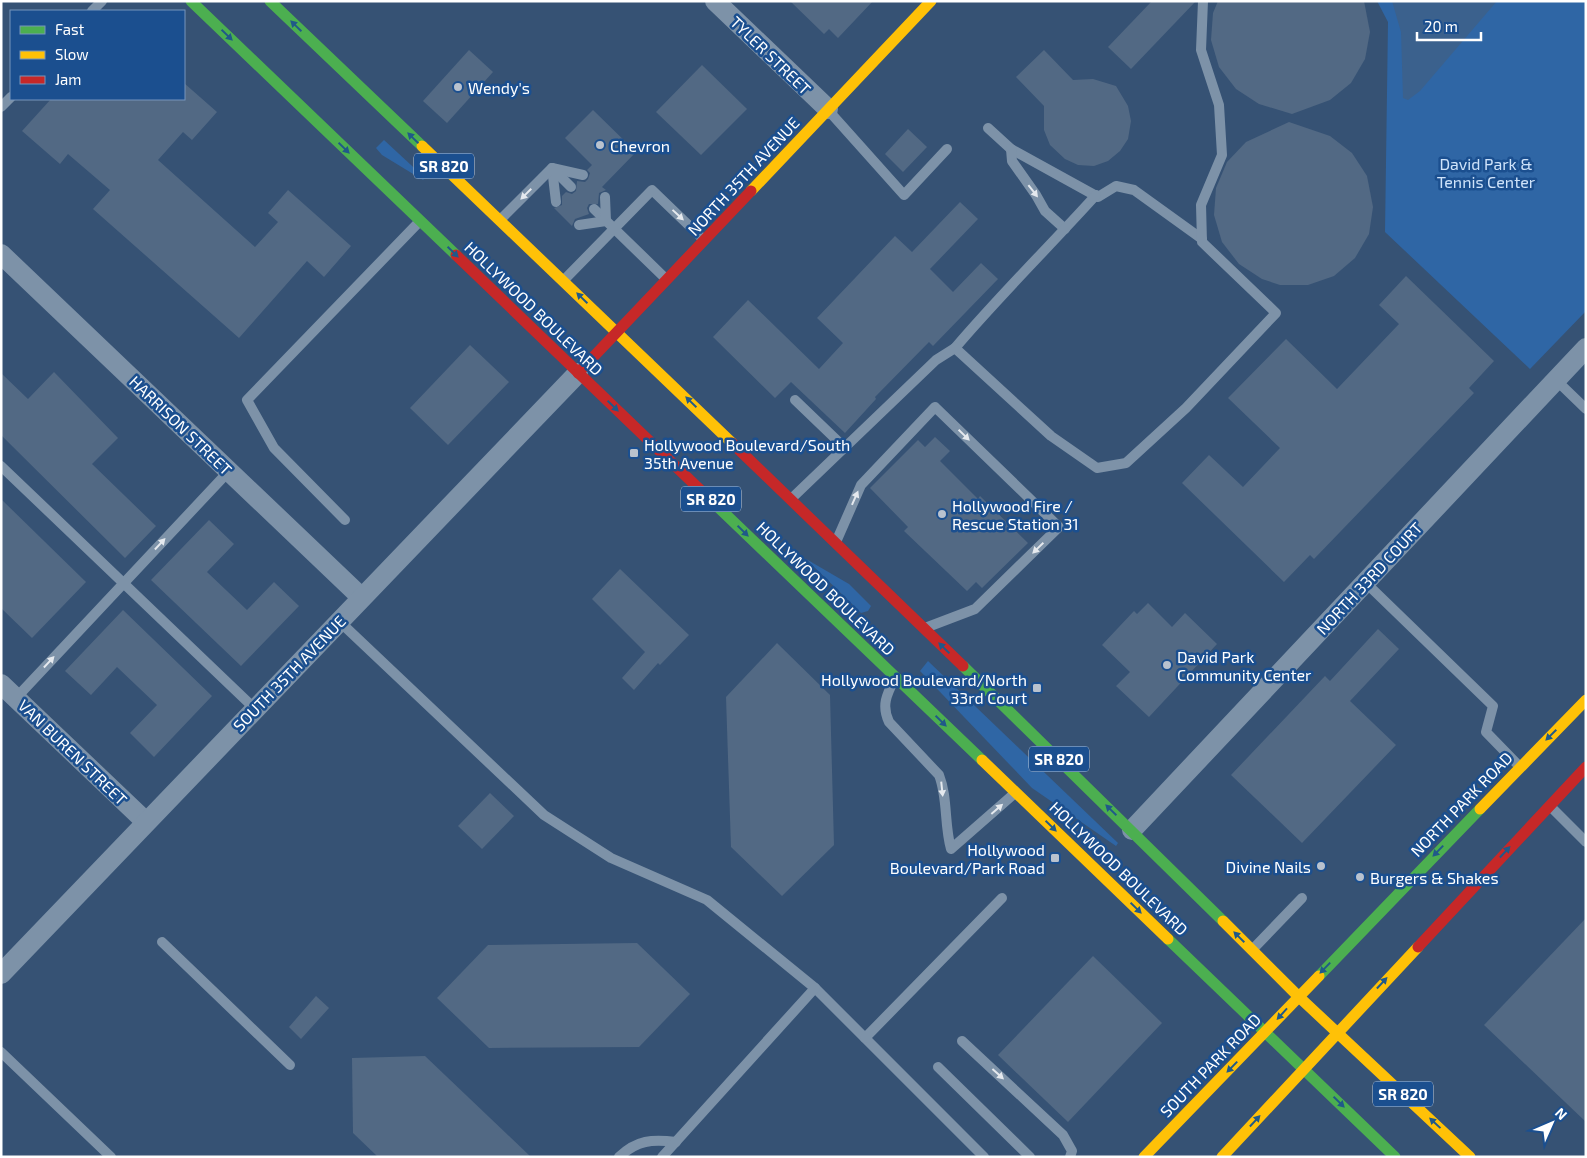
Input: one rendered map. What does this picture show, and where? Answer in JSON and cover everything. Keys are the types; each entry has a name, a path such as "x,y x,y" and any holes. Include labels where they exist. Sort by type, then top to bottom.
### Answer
{"main road":[{"name":"HOLLYWOOD BOULEVARD","path":"191,1 1395,1157"},
{"name":"SR 820","path":"270,1 924,628 1132,830 1298,996 1470,1157"},
{"name":"NORTH 35TH AVENUE","path":"578,373 931,1"},
{"name":"NORTH PARK ROAD","path":"1298,996 1586,700"},
{"path":"1222,1157 1336,1032 1586,767"},
{"name":"SOUTH PARK ROAD","path":"1144,1157 1266,1032 1298,996"}],"street":[{"name":"TYLER STREET","path":"715,1 828,109"},
{"name":"HARRISON STREET","path":"1,254 362,597"},
{"name":"NORTH 33RD COURT","path":"1132,830 1586,348"},
{"name":"SOUTH 35TH AVENUE","path":"1,974 145,821 578,373"},
{"name":"VAN BUREN STREET","path":"1,684 145,821"}],"lane":[{"path":"93,10 102,1"},
{"path":"956,348 1052,436 1097,468 1126,464 1186,408 1276,313 1202,242 1201,206 1222,155 1219,105 1201,50 1203,1"},
{"path":"1,107 10,98"},
{"path":"828,109 904,195 947,149"},
{"path":"988,128 1011,149 1098,197 1116,186 1134,190 1202,239"},
{"path":"1011,149 1012,161 1046,211 1065,229"},
{"path":"500,220 552,168"},
{"path":"552,168 583,175"},
{"path":"552,168 571,187"},
{"path":"552,168 556,202"},
{"path":"563,280 652,190 705,240"},
{"path":"791,500 936,360 956,348 995,301 1096,195"},
{"path":"605,197 606,221"},
{"path":"594,209 667,280"},
{"path":"345,520 274,448 247,400 420,221"},
{"path":"579,224 606,221"},
{"path":"1556,380 1586,409"},
{"path":"795,400 846,448"},
{"path":"836,543 861,484 935,407 1059,527 975,609 924,628"},
{"path":"1,466 254,708"},
{"path":"16,698 229,471"},
{"path":"1365,582 1493,706 1486,732 1520,767"},
{"path":"339,621 544,815 611,858 707,900 814,988 984,1157"},
{"path":"896,677 886,696 884,712 889,722 939,775 943,784 945,823 951,848 1016,792"},
{"path":"1549,805 1586,842"},
{"path":"865,1038 1002,898"},
{"path":"1252,950 1302,898"},
{"path":"162,942 290,1065"},
{"path":"662,1157 814,988"},
{"path":"962,1041 1064,1135 1072,1150 1070,1157"},
{"path":"1,1052 111,1157"},
{"path":"938,1067 1030,1157"},
{"path":"619,1157 637,1142 655,1140 676,1142"}],"green space":[{"name":"David Park & Tennis Center","path":"1377,1 1586,1 1586,311 1530,369 1385,232 1388,22"},
{"path":"384,140 425,178 423,180 382,155 376,148"},
{"path":"806,559 849,584 871,606 868,611 861,613"},
{"path":"928,661 1118,843 1116,846 1032,788 920,671"}],"shaded area":[{"path":"1392,1 1497,1 1420,91 1408,100 1403,98 1401,32"}],"building":[{"path":"790,1 873,1 838,38 829,29 824,34"},
{"path":"1152,1 1196,1 1131,69 1108,47"},
{"path":"1218,1 1364,1 1370,32 1365,59 1351,83 1330,100 1292,114 1259,104 1236,89 1219,67 1211,40 1213,13"},
{"name":"Wendy's","path":"469,50 493,72 447,123 423,101"},
{"path":"1044,50 1073,80 1093,79 1116,86 1128,106 1131,121 1128,139 1120,151 1108,161 1094,166 1078,165 1065,159 1050,145 1044,130 1044,106 1016,77"},
{"path":"702,65 747,109 701,155 656,112"},
{"path":"185,84 217,112 192,140 183,132 158,160 255,247 278,222 268,213 288,190 351,246 324,277 307,261 239,338 93,209 110,190 68,154 60,164 22,131 50,100 185,100"},
{"name":"Chevron","path":"593,110 636,152 602,187 606,190 599,193 598,204 589,204 587,208 589,214 575,219 572,226 554,208 562,205 562,196 566,192 572,194 576,191 577,181 585,182 588,179 590,173 587,170 592,165 565,138"},
{"path":"1289,122 1330,136 1352,153 1367,176 1373,207 1369,234 1355,258 1334,276 1308,285 1280,285 1262,279 1239,264 1222,242 1214,215 1216,188 1227,162 1246,142"},
{"path":"908,129 927,147 903,172 885,154"},
{"path":"960,202 978,219 930,269 953,292 981,263 998,279 933,346 929,342 875,397 876,399 845,433 791,382 775,398 713,337 748,300 819,369 843,343 817,318 895,236 912,252"},
{"path":"1406,276 1494,361 1469,388 1474,393 1314,559 1310,555 1284,582 1182,483 1209,455 1243,487 1280,448 1228,398 1286,339 1337,389 1399,324 1379,305"},
{"path":"470,345 509,382 448,445 410,408"},
{"path":"54,372 118,438 92,464 156,526 125,558 1,435 1,373 28,399"},
{"path":"935,437 950,451 940,461 978,499 980,496 1028,543 982,588 976,582 967,591 904,531 908,527 870,488 918,440 925,447"},
{"path":"1,499 86,582 32,638 1,608"},
{"path":"209,520 234,544 207,572 247,610 274,582 299,606 241,666 151,580"},
{"path":"620,569 689,635 660,665 658,663 634,690 622,678 645,652 592,599"},
{"name":"David Park Community Center","path":"1148,603 1172,627 1185,613 1217,644 1149,717 1116,686 1130,672 1102,645 1134,611 1137,614"},
{"path":"123,610 212,696 154,757 130,733 157,705 117,667 91,695 65,671"},
{"path":"1378,629 1399,649 1350,701 1396,745 1302,843 1231,775 1325,676 1330,681"},
{"path":"777,643 830,695 834,845 782,896 731,847 726,697"},
{"path":"490,793 514,816 482,849 458,826"},
{"path":"1586,918 1586,1122 1484,1025"},
{"path":"637,943 690,994 639,1047 489,1048 437,998 488,945"},
{"path":"1093,956 1162,1023 1068,1122 998,1055"},
{"path":"316,996 329,1008 301,1039 289,1027"},
{"path":"425,1056 531,1157 378,1157 353,1133 352,1058"}],"traffic: fast":[{"path":"191,1 456,255"},
{"path":"270,1 422,146"},
{"path":"717,506 982,760"},
{"path":"963,666 1223,921"},
{"path":"1319,976 1480,809"},
{"path":"1168,939 1395,1157"}],"traffic: slow":[{"path":"751,191 931,1"},
{"path":"422,146 732,443"},
{"path":"1480,809 1586,700"},
{"path":"982,760 1168,939"},
{"path":"1223,921 1298,996 1470,1157"},
{"path":"1222,1157 1418,947"},
{"path":"1144,1157 1319,976"}],"traffic: jam":[{"path":"578,373 751,191"},
{"path":"456,255 717,506"},
{"path":"732,443 963,666"},
{"path":"1418,947 1586,767"}],"place":[{"name":"Wendy's","path":"458,87"},
{"name":"Chevron","path":"600,145"},
{"name":"Hollywood Boulevard/South 35th Avenue","path":"634,453"},
{"name":"Hollywood Fire / Rescue Station 31","path":"942,514"},
{"name":"David Park Community Center","path":"1167,665"},
{"name":"Hollywood Boulevard/North 33rd Court","path":"1037,688"},
{"name":"Hollywood Boulevard/Park Road","path":"1055,858"},
{"name":"Divine Nails","path":"1321,866"},
{"name":"Burgers & Shakes","path":"1360,877"}]}
